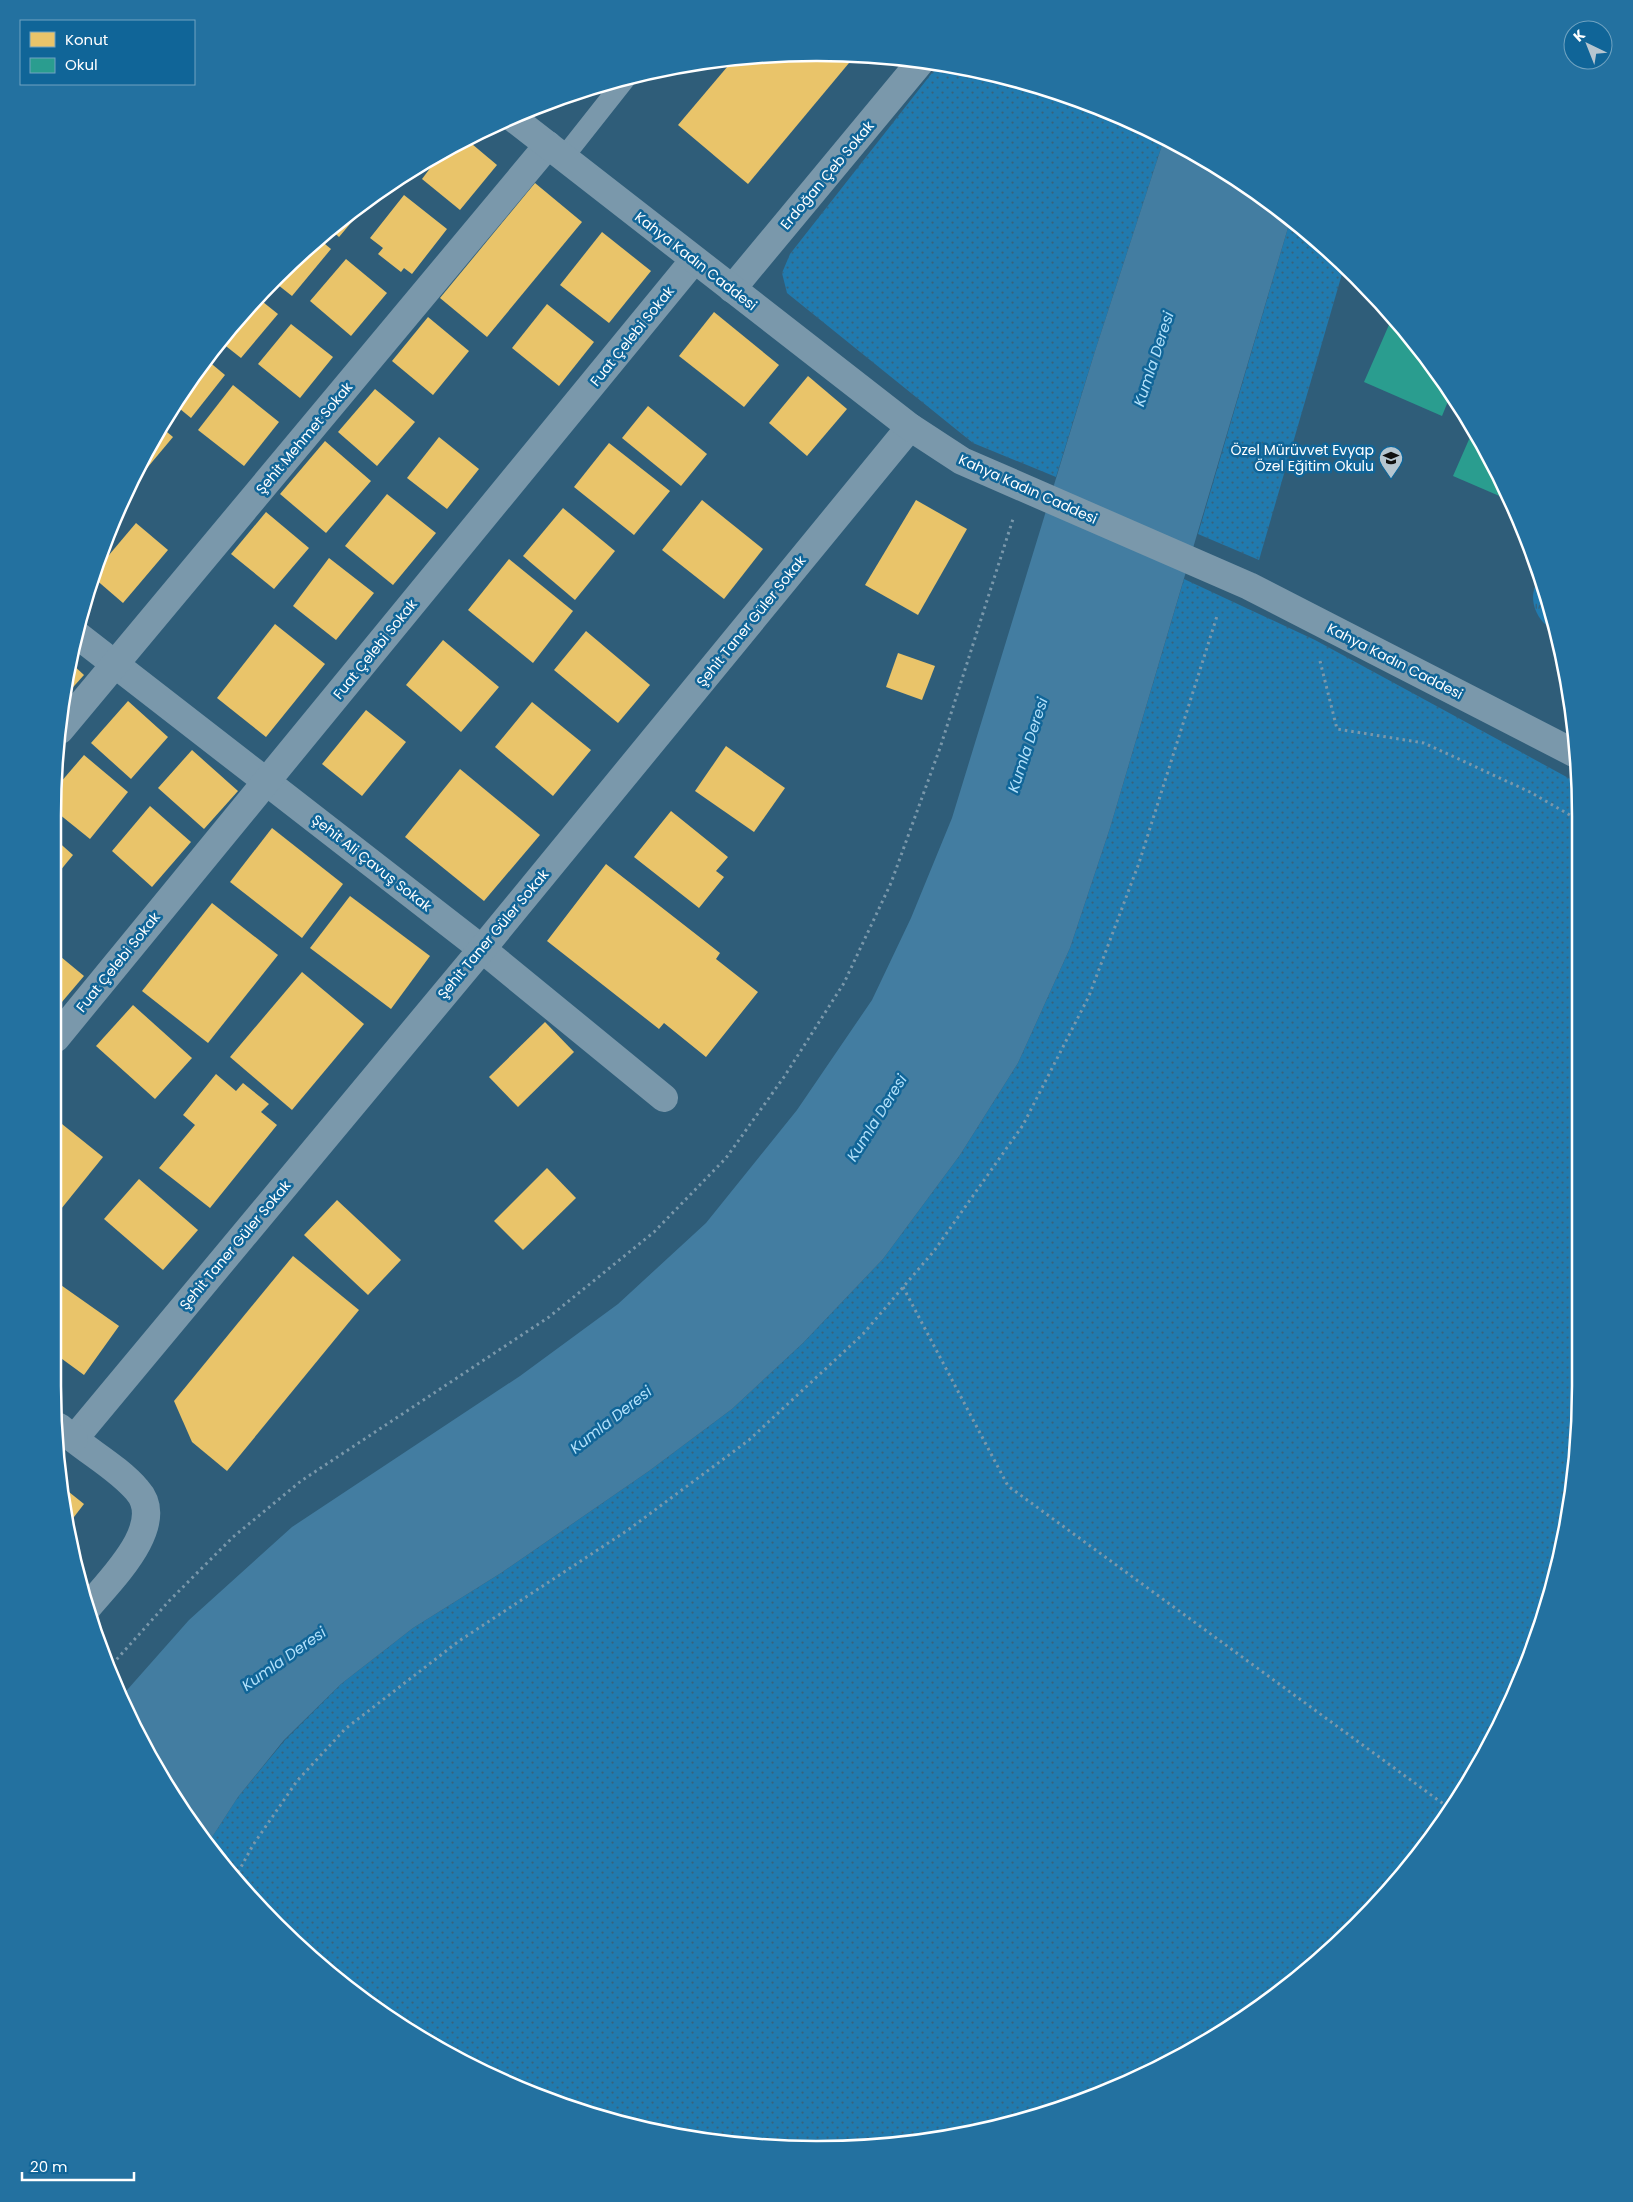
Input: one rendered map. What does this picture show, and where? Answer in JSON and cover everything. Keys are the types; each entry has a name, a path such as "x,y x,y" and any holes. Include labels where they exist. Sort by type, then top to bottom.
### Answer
{"street":[{"name":"Erdoğan Çeb Sokak","path":"732,289 915,68"},
{"name":"Kahya Kadın Caddesi","path":"519,123 910,427 962,461 1249,586 1568,750"},
{"name":"Şehit Mehmet Sokak","path":"68,721 556,151"},
{"name":"Fuat Çelebi Sokak","path":"61,1032 694,260"},
{"name":"Şehit Taner Güler Sokak","path":"66,1433 482,948 910,427"},
{"name":"Şehit Ali Çavuş Sokak","path":"83,639 482,948 664,1098"},
{"path":"66,1433 138,1490 146,1511 141,1537 132,1553 93,1601"}],"lane":[{"path":"556,151 616,88"}],"path":[{"path":"238,1870 253,1845 297,1781 345,1729 459,1641 628,1530 749,1440 863,1334 934,1251 1023,1125 1089,996 1139,863 1216,616"},
{"path":"1319,658 1337,729 1424,744 1530,792 1572,816"},
{"path":"903,1287 1008,1486 1444,1805"}],"green space":[{"path":"933,71 1012,87 1059,101 1106,119 1162,145 1056,477 973,443 787,293 782,273 790,254"},
{"path":"1288,227 1342,274 1259,560 1198,534"},
{"path":"1184,579 1315,640 1570,779 1572,1385 1570,1435 1557,1533 1546,1581 1532,1628 1494,1720 1471,1763 1416,1845 1351,1920 1314,1953 1276,1985 1194,2040 1151,2063 1059,2101 1012,2115 964,2126 915,2134 866,2139 816,2141 767,2139 669,2126 621,2115 574,2101 482,2063 439,2040 357,1985 282,1920 212,1838 238,1797 285,1740 341,1684 413,1628 501,1573 649,1471 732,1409 803,1343 883,1259 960,1155 1018,1063 1070,948 1110,828"},
{"path":"1536,586 1547,625 1538,616 1533,601"}],"water":[{"name":"Kumla Deresi","path":"1162,145 1194,162 1236,189 1288,227 1110,828 1070,948 1018,1063 960,1155 883,1259 803,1343 732,1409 649,1471 501,1573 413,1628 341,1684 284,1740 238,1797 212,1838 162,1763 126,1691 189,1620 292,1527 520,1376 618,1304 706,1223 797,1110 872,1000 911,918 952,818 1095,351"}],"building: Konut":[{"path":"816,61 850,62 748,184 678,125 727,67"},
{"path":"472,144 497,165 460,210 422,179 431,167"},
{"path":"535,183 582,222 487,337 440,298"},
{"path":"404,195 447,229 412,274 404,268 401,272 378,254 383,248 370,238"},
{"path":"353,220 339,237 336,235"},
{"path":"602,232 651,271 609,323 560,285"},
{"path":"325,244 331,249 292,296 279,286"},
{"path":"346,259 387,293 351,336 310,301"},
{"path":"264,303 278,314 241,358 226,346"},
{"path":"547,304 594,342 559,386 512,348"},
{"path":"714,312 779,365 744,407 679,356"},
{"path":"428,317 469,351 433,395 392,361"},
{"path":"291,324 333,357 300,398 258,364"},
{"path":"212,364 225,375 191,418 181,410"},
{"path":"808,376 847,409 807,456 769,423"},
{"path":"233,385 279,422 244,466 198,430"},
{"path":"375,389 415,422 377,466 338,432"},
{"path":"648,406 707,454 681,486 622,438"},
{"path":"167,432 173,437 145,470"},
{"path":"439,437 479,469 447,509 407,478"},
{"path":"325,441 371,481 326,533 280,494"},
{"path":"609,443 670,491 634,535 574,487"},
{"path":"387,494 436,533 393,585 345,546"},
{"path":"702,500 763,549 724,599 662,550"},
{"path":"916,500 967,529 918,615 865,585"},
{"path":"563,508 615,551 575,600 523,556"},
{"path":"266,512 309,548 274,589 231,554"},
{"path":"136,523 168,550 123,603 99,582 108,557"},
{"path":"329,558 374,593 336,640 293,606"},
{"path":"509,559 573,611 533,663 468,610"},
{"path":"275,624 325,664 266,737 217,698"},
{"path":"586,631 650,685 618,723 554,670"},
{"path":"443,640 499,687 461,732 406,685"},
{"path":"898,653 935,666 922,700 886,687"},
{"path":"76,668 84,675 73,687"},
{"path":"128,701 168,737 131,779 91,743"},
{"path":"532,702 591,750 553,796 495,747"},
{"path":"366,710 406,742 362,796 322,764"},
{"path":"726,746 785,788 754,832 695,791"},
{"path":"192,750 238,791 204,829 158,788"},
{"path":"84,755 128,792 90,839 61,816 62,780"},
{"path":"460,769 540,835 484,901 405,837"},
{"path":"150,806 191,842 152,887 112,851"},
{"path":"671,811 728,857 716,871 724,877 699,908 634,857"},
{"path":"272,828 343,884 302,938 230,882"},
{"path":"61,844 73,855 61,870"},
{"path":"606,864 720,953 716,959 758,992 706,1057 664,1023 659,1029 547,941"},
{"path":"350,896 430,956 391,1009 310,948"},
{"path":"212,903 278,955 208,1043 142,991"},
{"path":"61,957 84,976 61,1003"},
{"path":"302,972 364,1024 292,1110 230,1057"},
{"path":"133,1005 192,1058 155,1099 96,1046"},
{"path":"545,1022 574,1052 518,1107 489,1077"},
{"path":"216,1074 236,1091 243,1083 269,1104 261,1112 277,1125 210,1208 159,1168 195,1125 183,1115"},
{"path":"61,1123 103,1157 61,1209"},
{"path":"547,1168 576,1198 523,1250 494,1221"},
{"path":"139,1179 198,1230 163,1270 104,1219"},
{"path":"337,1200 401,1260 368,1295 304,1235"},
{"path":"293,1256 359,1310 227,1471 192,1442 174,1401"},
{"path":"61,1285 119,1326 84,1375 61,1358"},
{"path":"69,1492 84,1504 73,1518"}],"building: Okul":[{"path":"1389,325 1416,357 1448,402 1442,416 1364,382"},
{"path":"1470,437 1500,496 1453,476"}],"place":[{"name":"Özel Mürüvvet Evyap Özel Eğitim Okulu","path":"1391,479"}]}
